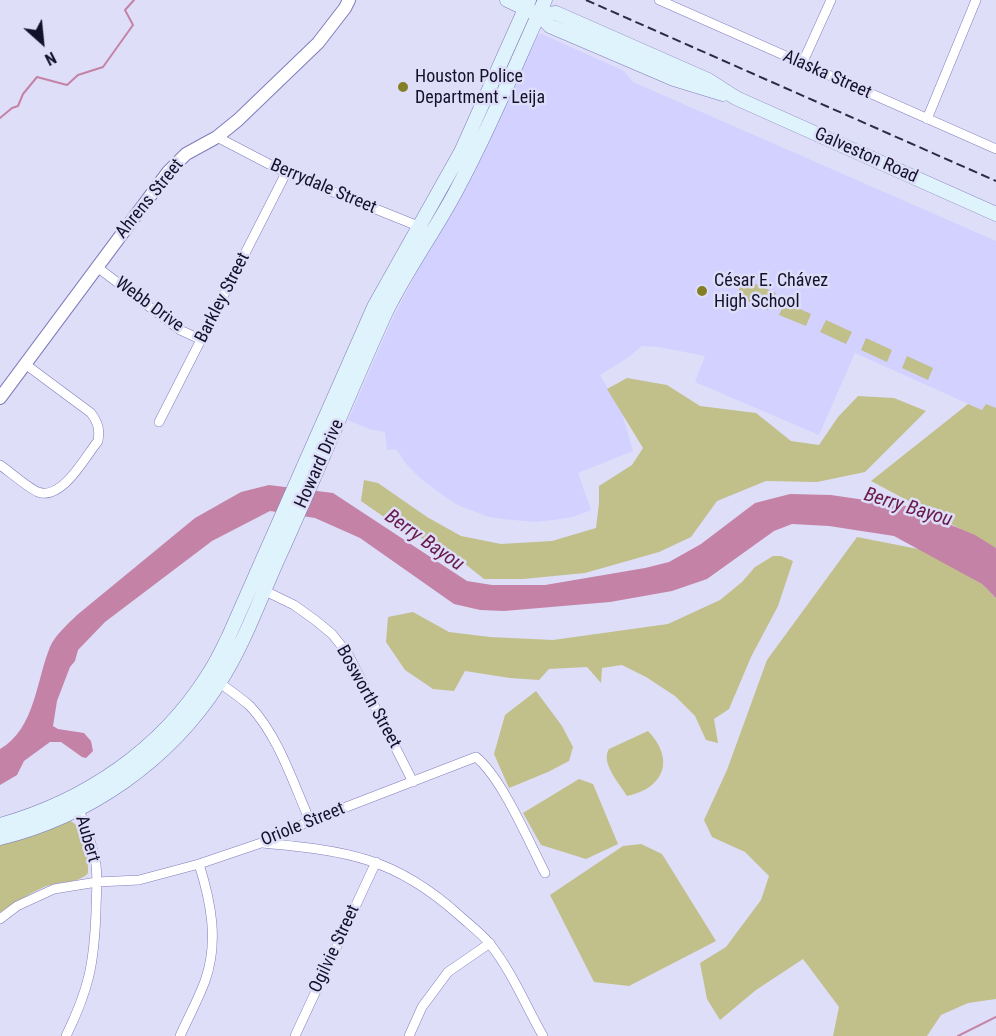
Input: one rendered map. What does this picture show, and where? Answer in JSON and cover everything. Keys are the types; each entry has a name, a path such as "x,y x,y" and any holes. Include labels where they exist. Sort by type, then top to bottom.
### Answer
{"main road":[{"name":"Galveston Road","path":"507,0 527,4 550,26 661,66 704,89 736,98 996,214"},
{"name":"Howard Drive","path":"476,134 545,0"},
{"name":"Howard Drive","path":"0,838 30,830 76,802 121,768 176,738 214,678 233,658 257,587 309,470 330,408 380,310 425,230 454,195 527,4"},
{"name":"Howard Drive","path":"309,470 343,414 380,310"},
{"path":"330,408 343,414"},
{"name":"Howard Drive","path":"0,825 76,802"}],"street":[{"name":"Ahrens Street","path":"0,398 179,160 217,137 238,120 318,43 349,0"},
{"name":"Alaska Street","path":"659,0 680,4 802,64 996,149"},
{"path":"802,64 831,0"},
{"path":"927,119 976,0"},
{"name":"Berrydale Street","path":"217,137 286,172 425,230"},
{"name":"Barkley Street","path":"159,422 286,172"},
{"name":"Webb Drive","path":"97,267 180,330 202,340"},
{"path":"0,465 38,492 51,493 62,488 98,441 98,423 91,413 25,364"},
{"name":"Bosworth Street","path":"257,587 294,605 315,620 332,634 348,654 413,782"},
{"path":"214,678 249,706 260,718 277,748 310,820"},
{"name":"Oriole Street","path":"0,920 17,906 54,889 97,882 139,880 199,864 261,843 310,820 476,758 483,764 508,801 545,873"},
{"name":"Aubert","path":"66,1036 82,1003 91,972 95,946 97,882 93,849 76,802"},
{"path":"261,843 346,853 376,862 435,893 490,943 543,1036"},
{"name":"Ogilvie Street","path":"295,1036 376,862"},
{"path":"180,1036 206,980 214,943 209,897 199,864"},
{"path":"409,1036 422,1007 448,972 490,943"}],"shaded area":[{"name":"César E. Chávez High School","path":"542,34 624,71 633,82 996,241 996,495 982,410 855,353 819,435 695,382 705,356 642,346 600,375 622,413 633,451 578,473 591,510 573,517 553,520 536,522 489,517 460,506 420,478 396,449 387,450 385,432 369,429 348,420 392,320 488,144 536,35"},
{"path":"744,279 776,293 768,310 736,296"},
{"path":"785,302 811,314 806,326 779,315"},
{"path":"826,320 852,332 846,344 820,332"},
{"path":"866,338 892,350 887,362 861,350"},
{"path":"907,356 933,368 928,380 902,368"},
{"path":"627,378 667,385 700,406 756,413 791,441 819,445 838,417 858,396 894,398 926,411 865,472 817,482 766,481 717,501 691,537 659,552 585,573 523,579 484,579 459,559 432,543 404,531 361,501 364,480 378,483 427,517 461,536 501,544 552,541 596,528 599,486 632,465 643,448 607,389"},
{"path":"968,404 982,410 986,404 996,408 996,548 871,481"},
{"path":"857,537 923,550 982,584 996,598 996,999 968,1003 941,1015 927,1036 833,1036 839,1007 803,959 756,990 720,1020 707,999 700,963 726,947 761,900 769,876 745,852 712,837 704,820 727,770 767,660"},
{"path":"773,556 781,556 793,561 778,606 751,657 729,709 714,719 718,743 706,740 695,716 675,696 622,665 602,668 601,683 587,667 549,669 539,680 465,671 454,691 433,689 405,670 386,642 388,617 413,612 449,632 490,637 553,640 668,624 720,600 742,582 755,567"},
{"path":"536,691 562,726 573,747 569,761 509,788 494,754 505,715"},
{"path":"648,731 661,752 662,771 650,786 627,796 609,767 607,755 609,749"},
{"path":"579,779 593,784 618,844 586,859 541,845 523,813"},
{"path":"67,820 73,823 82,834 87,850 88,873 74,881 44,887 0,913 0,843"},
{"path":"641,844 662,854 716,941 629,986 594,982 550,895 623,846"}],"water":[{"name":"Berry Bayou","path":"269,485 333,493 467,581 492,585 545,585 669,562 701,544 755,503 790,494 831,495 906,506 975,535 996,548 996,598 982,584 894,536 829,526 792,524 774,531 707,579 672,591 610,602 504,611 480,610 454,604 360,538 315,518 270,511 212,541 105,622 78,650 57,701 53,726 58,729 84,733 91,741 93,751 86,758 61,742 50,742 24,761 17,775 0,785 0,749 12,740 28,717 50,647 62,630 77,615 195,518 241,492"}],"waterway":[{"path":"0,118 18,106 23,94 37,77 67,85 78,75 103,67 133,25 125,10 134,0"},
{"path":"958,1036 996,1017"}],"railway":[{"path":"586,0 996,181"}],"place":[{"name":"Houston Police Department - Leija","path":"403,87"},
{"name":"César E. Chávez High School","path":"702,291"}]}
